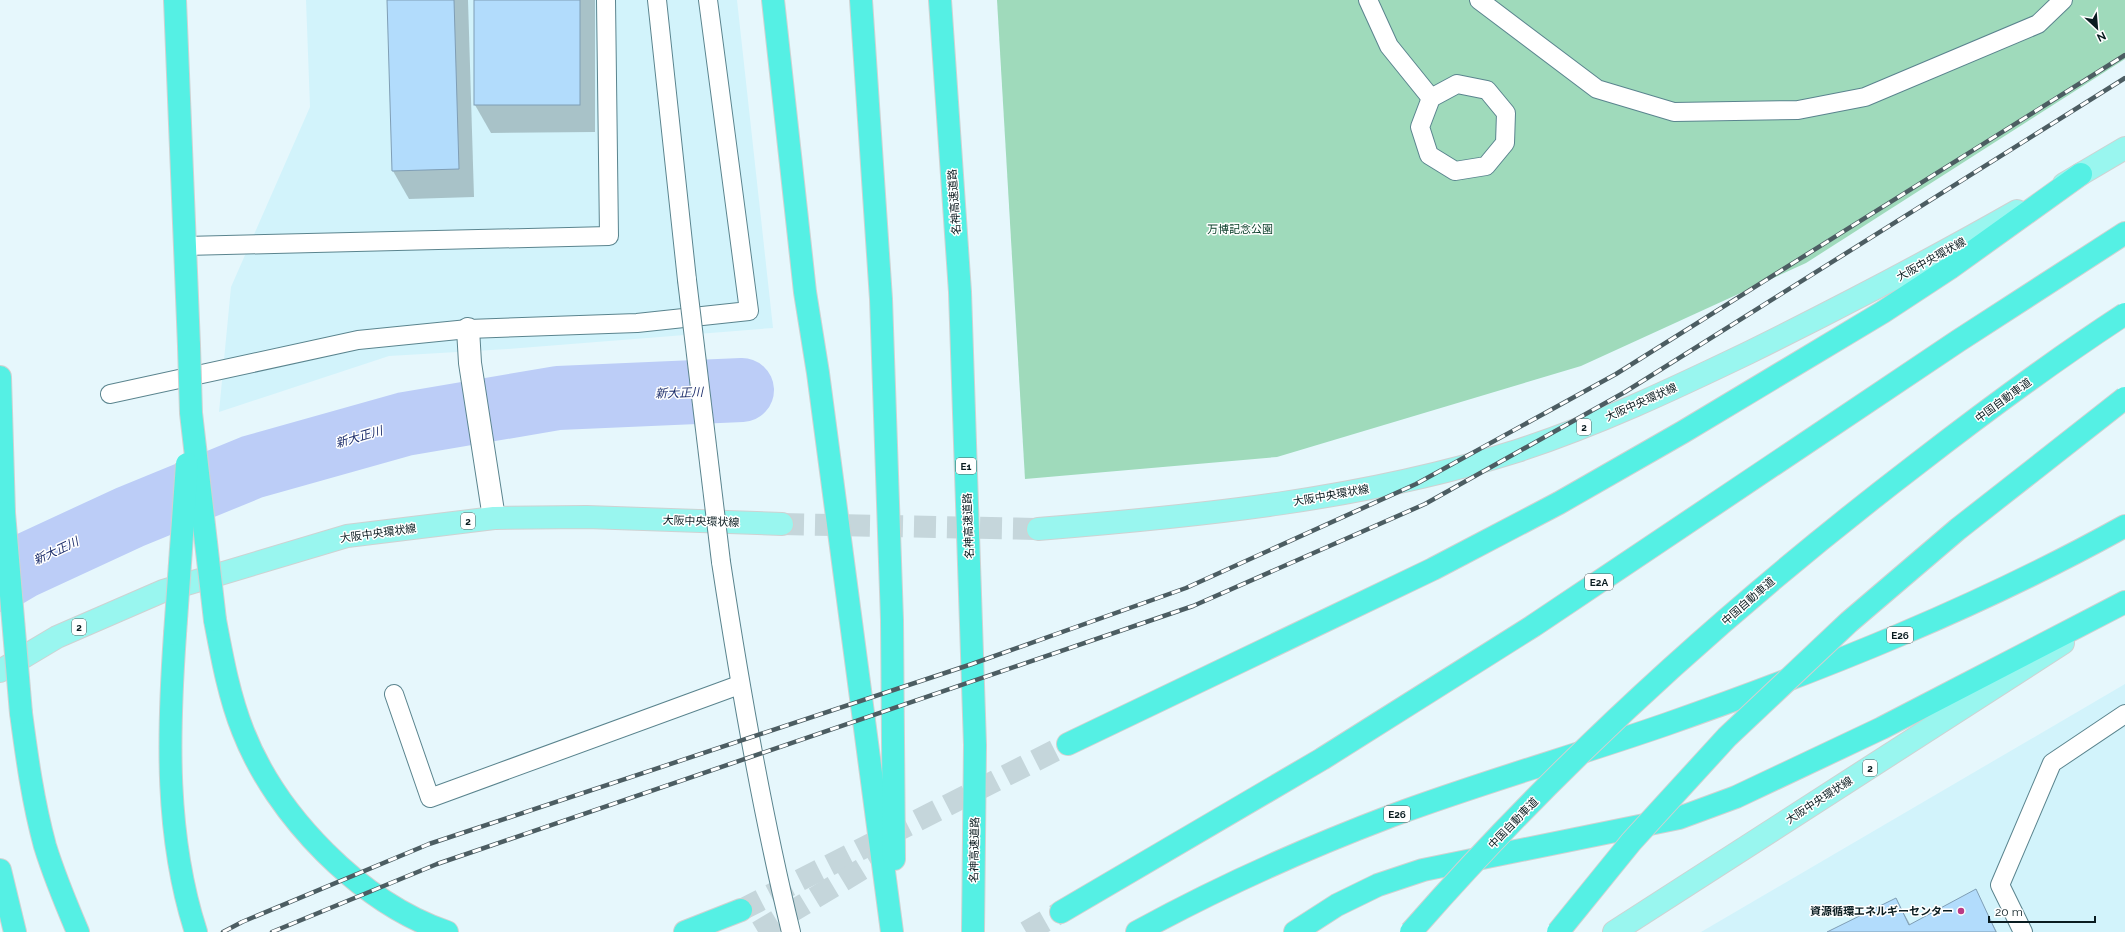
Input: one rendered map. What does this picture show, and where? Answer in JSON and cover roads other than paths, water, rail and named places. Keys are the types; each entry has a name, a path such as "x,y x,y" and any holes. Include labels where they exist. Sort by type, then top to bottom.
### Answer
{"highway":[{"path":"175,0 191,413 215,620 227,680 243,732 263,773 288,811 351,877 392,905 428,926 447,932"},
{"path":"773,0 804,292 818,373 893,932"},
{"path":"861,0 881,307 892,620 893,932"},
{"name":"名神高速道路","path":"940,0 961,300 975,745 973,932"},
{"path":"1068,744 1433,569 1559,503 1683,432 1883,312 1950,268 2081,174"},
{"name":"E2A","path":"1061,912 1322,759 1533,626 1958,341 2125,233"},
{"name":"中国自動車道","path":"1411,932 1452,885 1550,785 1672,667 1760,590 1872,499 1983,414 2125,314"},
{"path":"0,377 4,513 20,713 32,786 46,847 62,895 78,932"},
{"path":"1558,932 1631,842 1727,737 1848,622 1958,529 2097,418 2125,398"},
{"path":"191,413 170,710 171,788 179,861 196,932"},
{"name":"E26","path":"1137,932 1240,880 1342,835 1393,815 1667,724 1933,622 2081,550 2125,526"},
{"path":"1295,932 1337,905 1378,885 1423,870 1679,818 1736,797 1882,728 2125,603"},
{"path":"0,870 16,932"},
{"path":"685,932 740,910"}],"main road":[{"name":"大阪中央環状線","path":"1038,529 1167,518 1307,501 1448,471 1517,450 1587,426 1656,396 1779,338 1920,265 2125,148"},
{"name":"大阪中央環状線","path":"0,671 56,637 163,591 347,536 494,518 586,516 782,524"},
{"name":"大阪中央環状線","path":"1614,932 2125,603"}],"street":[{"path":"468,329 472,372 494,518"}],"lane":[{"path":"184,246 609,236 606,0"},
{"path":"657,0 687,280 721,562 739,686 768,836 791,932"},
{"path":"110,394 358,340 468,329 637,323 749,311 708,0"},
{"path":"1368,0 1389,46 1431,98"},
{"path":"1478,0 1598,89 1674,112 1798,110 1865,97 2038,24 2063,0"},
{"path":"1458,84 1487,90 1506,113 1505,143 1486,166 1456,171 1430,155 1420,126 1431,98 1458,84"},
{"path":"394,694 430,798 739,686"},
{"path":"2024,932 2000,885 2052,763 2125,714"}],"waterway":[{"name":"新大正川","path":"0,580 22,567 130,517 252,467 405,424 558,398 742,390"}],"tunnel":[{"path":"782,524 1038,529"},
{"path":"741,910 1068,744"},
{"path":"758,932 897,848"},
{"path":"1026,932 1061,912"}],"railway":[{"path":"223,932 242,922 429,844 972,664 1186,588 1416,484 1616,374 2125,55"},
{"path":"272,932 437,864 1193,606 1425,504 1625,392 2125,78"}],"place":[{"name":"資源循環エネルギーセンター","path":"1961,911"}],"park label":[{"name":"万博記念公園","path":"1240,229"}]}
